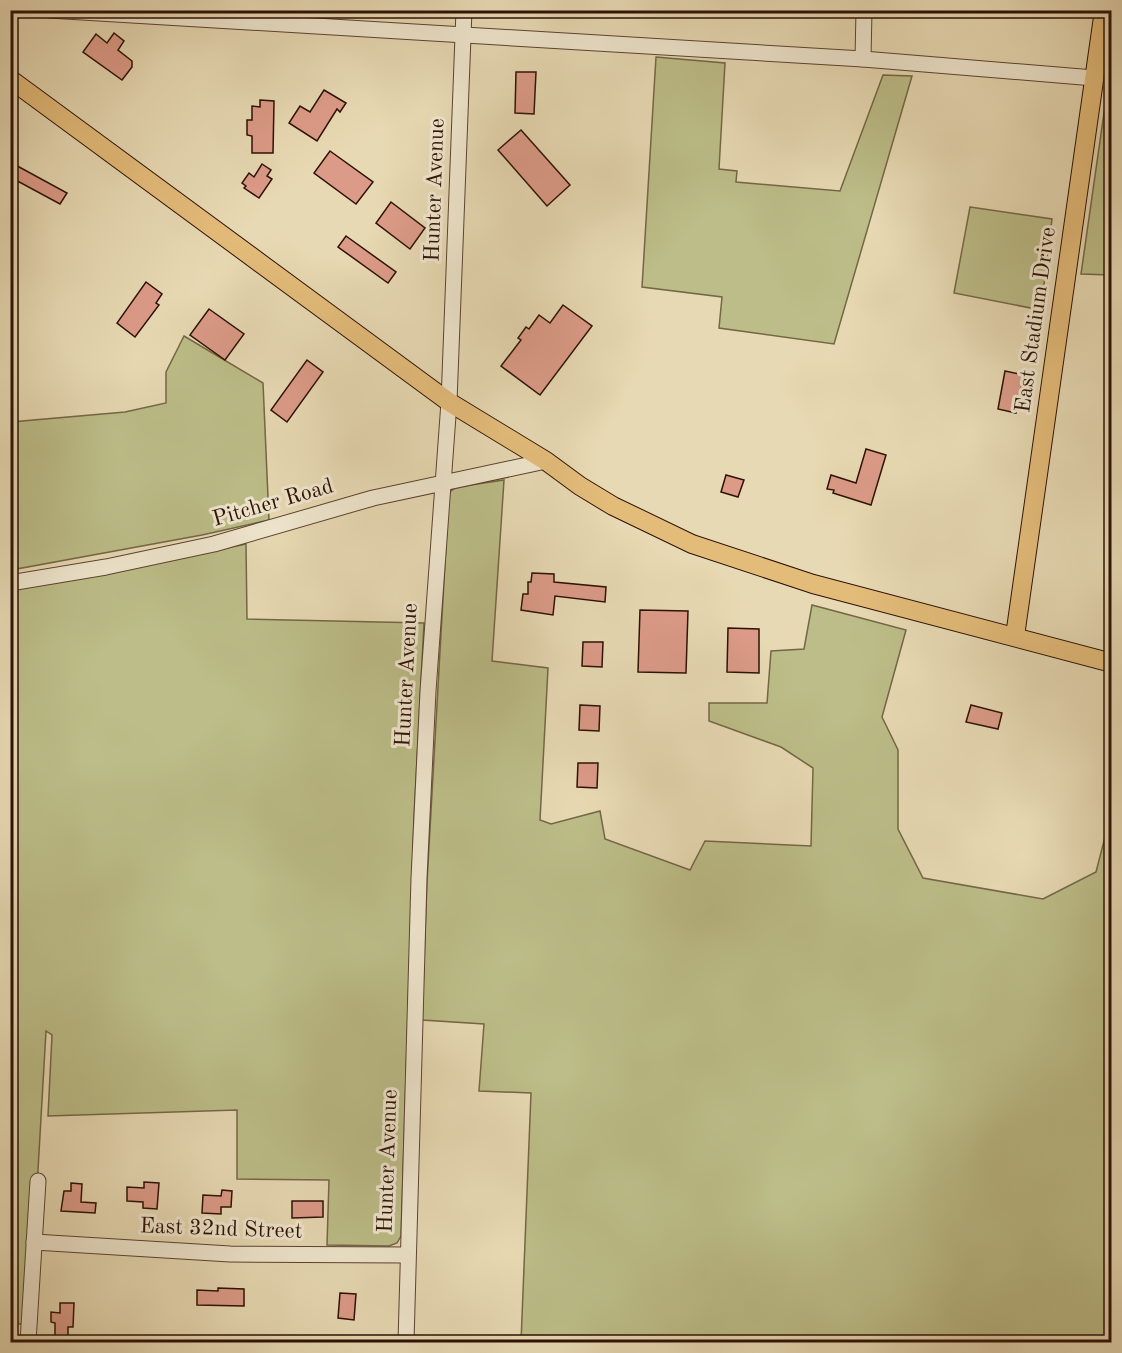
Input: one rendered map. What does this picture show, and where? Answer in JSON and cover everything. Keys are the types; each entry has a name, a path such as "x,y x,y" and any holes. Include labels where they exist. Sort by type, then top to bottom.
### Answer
{"main road":[{"name":"East Stadium Drive","path":"1015,636 1104,10"},
{"path":"10,79 449,402 546,460 580,486 613,506 692,544 813,584 1112,663"}],"street":[{"path":"49,10 863,59 1094,78"},
{"name":"Hunter Avenue","path":"406,1342 419,878 428,691 449,402 464,10"},
{"path":"863,59 864,10"},
{"name":"Pitcher Road","path":"10,583 106,567 214,544 373,498 546,460"},
{"path":"28,1342 38,1180"},
{"name":"East 32nd Street","path":"34,1242 230,1254 407,1255"}],"green space":[{"path":"656,57 725,63 719,169 737,171 736,182 840,191 883,75 912,76 834,344 719,328 722,297 642,287"},
{"path":"1111,64 1111,275 1081,274"},
{"path":"970,207 1052,219 1041,310 954,293"},
{"path":"184,336 263,383 269,520 202,535 11,570 11,422 125,412 166,403 166,372"},
{"path":"504,480 492,661 548,668 540,820 551,824 600,811 605,839 690,870 705,841 811,846 813,768 781,747 709,721 709,703 767,703 771,651 804,649 812,605 906,630 882,717 898,750 898,829 923,878 1043,899 1096,872 1111,814 1111,1342 521,1342 531,1093 479,1091 484,1024 422,1020 427,882 449,492 457,487"},
{"path":"246,544 247,619 424,623 414,818 401,1236 397,1243 389,1246 327,1245 329,1180 237,1179 237,1110 48,1116 52,1035 46,1031 29,1326 15,1323 14,1342 11,1342 11,583 73,580"}],"building":[{"path":"114,33 124,41 118,50 132,61 132,67 122,80 83,52 96,34 107,43"},
{"path":"516,72 536,72 534,114 515,113"},
{"path":"324,90 346,103 340,112 337,109 317,141 289,123 300,106 310,112"},
{"path":"260,100 274,101 273,153 252,153 252,136 247,135 247,120 252,120 252,106 260,107"},
{"path":"521,130 570,185 547,206 498,150"},
{"path":"330,151 373,182 356,204 314,173"},
{"path":"10,162 67,193 60,204 10,177"},
{"path":"262,164 271,170 267,176 272,179 259,198 244,188 246,186 242,183 249,173 254,177"},
{"path":"391,202 425,228 410,249 376,223"},
{"path":"346,236 396,272 388,283 338,247"},
{"path":"146,282 162,294 156,303 159,305 135,337 117,323"},
{"path":"563,305 592,326 540,395 501,366 521,340 518,338 526,327 529,329 539,315 550,323"},
{"path":"209,309 244,334 225,360 190,335"},
{"path":"307,360 323,372 287,422 271,410"},
{"path":"1005,371 1024,375 1016,413 998,409"},
{"path":"866,449 886,455 871,505 827,489 831,475 856,483"},
{"path":"726,475 744,480 738,497 721,492"},
{"path":"532,573 554,574 554,582 606,587 605,602 555,596 553,615 521,610 523,594 528,594 528,582 531,582"},
{"path":"640,610 688,611 686,673 638,672"},
{"path":"728,628 759,629 759,673 727,672"},
{"path":"583,642 603,642 602,667 582,666"},
{"path":"580,705 600,706 599,731 579,730"},
{"path":"971,705 1002,713 998,729 966,722"},
{"path":"578,763 598,763 597,788 577,787"},
{"path":"144,1182 159,1183 157,1209 143,1208 143,1202 127,1201 127,1187 144,1188"},
{"path":"71,1183 82,1184 81,1202 96,1203 95,1213 61,1211 64,1191 71,1191"},
{"path":"222,1190 232,1191 231,1207 221,1207 221,1214 202,1213 203,1195 221,1196"},
{"path":"292,1201 323,1201 323,1217 292,1218"},
{"path":"218,1288 244,1289 244,1306 197,1305 197,1290 218,1291"},
{"path":"340,1293 356,1294 354,1320 338,1318"},
{"path":"60,1303 74,1303 73,1327 68,1327 68,1338 55,1338 55,1323 51,1322 51,1312 60,1313"}]}
